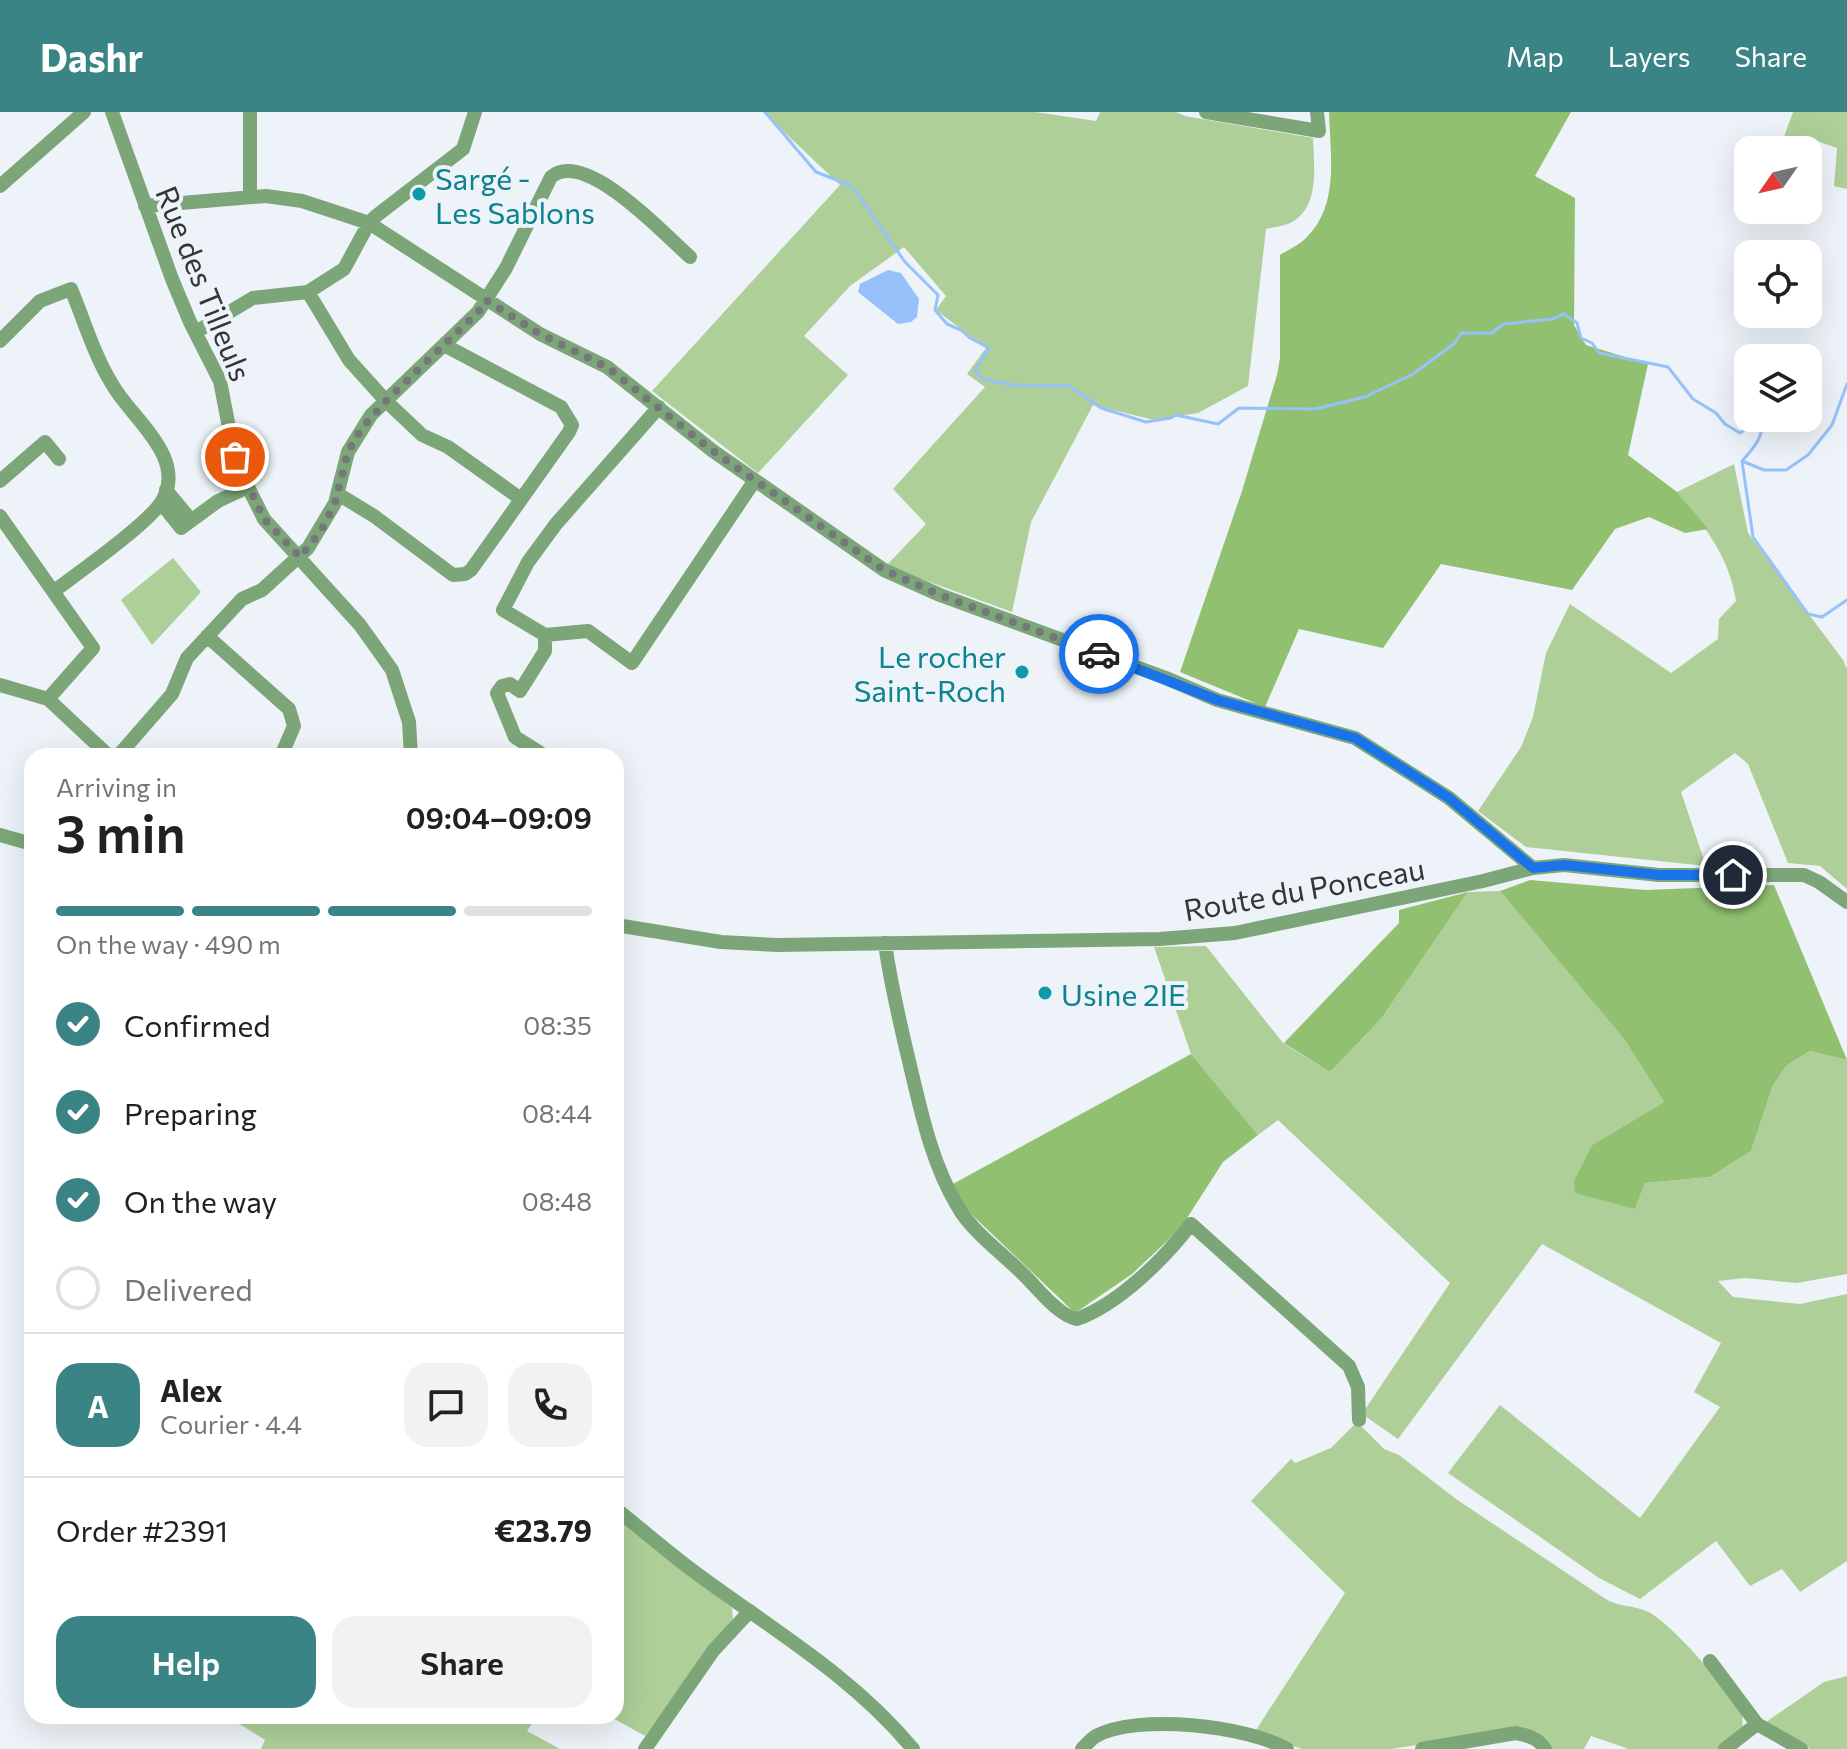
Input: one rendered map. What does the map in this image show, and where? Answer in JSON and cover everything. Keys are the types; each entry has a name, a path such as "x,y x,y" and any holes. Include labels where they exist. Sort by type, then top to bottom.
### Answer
{"street":[{"path":"0,186 84,112"},
{"name":"Rue des Tilleuls","path":"112,112 145,206 196,332 220,381 233,448 248,487 264,519 360,625 392,670 409,722 411,748"},
{"path":"250,112 250,196"},
{"path":"196,332 253,298 308,292 344,269 369,223 463,149 475,112"},
{"path":"1206,112 1319,131 1317,112"},
{"path":"125,748 172,694 187,658 242,599 262,590 300,557 321,531 338,494 348,452 371,415 486,300 506,268 547,182 558,171 569,170 611,186 690,257"},
{"path":"145,206 266,196 302,201 369,223 540,334 607,367 713,451 840,541 911,583 1217,700 1355,738 1449,798 1533,868"},
{"path":"0,341 40,301 71,289 113,387 160,447 167,468 164,497 181,528 218,501 248,487"},
{"path":"308,292 349,360 386,401 422,435 448,447 521,499"},
{"path":"338,494 374,516 453,575 471,570 572,425 570,417 561,407 444,345"},
{"path":"659,407 556,524 528,562 503,610 545,635 588,631 632,663 755,480"},
{"path":"0,481 45,442 59,459"},
{"path":"54,591 114,545 164,497"},
{"path":"0,516 93,648 48,699"},
{"path":"532,748 515,737 497,693 502,686 510,684 520,691 545,651 545,635"},
{"path":"207,636 289,709 294,726 284,748"},
{"path":"0,685 48,699 100,748"},
{"path":"0,835 24,842"},
{"name":"Route du Ponceau","path":"624,926 721,942 777,945 1160,939 1235,933 1533,868 1564,865 1671,875 1804,875 1847,902"},
{"path":"885,943 888,971 920,1110 959,1211 1057,1306 1071,1318 1077,1319 1137,1280 1170,1251 1191,1224 1349,1366 1358,1387 1359,1420"},
{"path":"624,1515 687,1566 855,1687 913,1749"},
{"path":"645,1749 713,1651 750,1611"},
{"path":"1710,1661 1757,1724 1801,1749"},
{"path":"1082,1749 1097,1736 1126,1727 1167,1724 1264,1738 1287,1749"},
{"path":"1725,1749 1757,1724"},
{"path":"1422,1749 1516,1733 1532,1737 1541,1742 1545,1749"}],"green space":[{"path":"763,112 1035,112 1096,121 1100,112 1176,112 1313,138 1314,173 1307,206 1292,222 1266,229 1248,386 1198,413 1154,420 1093,405 1031,522 1012,612 888,564 926,524 893,489 985,387 967,374 986,348 936,310 946,296 904,247 850,286 804,336 848,375 758,473 652,391 840,185"},
{"path":"1329,112 1571,112 1535,176 1575,198 1574,325 1586,345 1648,364 1628,455 1677,492 1708,529 1685,533 1649,517 1615,529 1572,590 1441,564 1383,648 1299,629 1265,707 1180,672 1242,491 1277,375 1280,358 1280,255 1303,241 1317,225 1328,195 1331,179"},
{"path":"1793,112 1847,112 1847,189 1834,186 1837,148 1822,143 1822,136 1784,136"},
{"path":"1734,464 1748,533 1847,669 1847,889 1820,866 1788,863 1748,764 1735,753 1681,792 1706,866 1526,847 1478,811 1521,747 1533,717 1546,653 1570,604 1671,673 1718,639 1719,619 1736,601 1733,585 1722,556 1677,492"},
{"path":"173,558 201,592 152,645 121,600"},
{"path":"1530,880 1645,890 1774,885 1847,1060 1810,1051 1787,1065 1773,1085 1751,1151 1710,1177 1645,1183 1635,1209 1575,1193 1574,1181 1592,1145 1664,1102 1624,1039 1500,891"},
{"path":"1500,891 1624,1039 1664,1102 1592,1145 1635,1209 1645,1183 1710,1177 1751,1151 1773,1085 1787,1065 1810,1051 1847,1060 1847,1274 1797,1283 1745,1278 1718,1281 1733,1297 1800,1304 1847,1294 1847,1561 1800,1592 1782,1569 1750,1586 1716,1541 1640,1599 1599,1578 1448,1473 1500,1405 1640,1518 1720,1407 1694,1392 1721,1343 1542,1244 1398,1439 1362,1414 1450,1283 1278,1120 1258,1135 1191,1054 1154,947 1206,946 1283,1043 1330,1072 1381,1019 1468,892"},
{"path":"1468,892 1381,1019 1330,1072 1284,1043 1399,923 1399,910"},
{"path":"1191,1054 1258,1135 1223,1162 1180,1229 1132,1274 1075,1313 968,1211 951,1185"},
{"path":"1357,1422 1384,1449 1399,1455 1456,1499 1604,1598 1656,1617 1698,1657 1735,1702 1742,1714 1742,1731 1718,1749 1629,1749 1591,1736 1584,1749 1552,1749 1547,1739 1536,1731 1515,1730 1391,1749 1302,1749 1254,1733 1345,1593 1251,1501 1291,1459 1295,1463 1331,1448"},
{"path":"624,1522 732,1608 733,1619 645,1736 623,1724"},
{"path":"1847,1676 1847,1749 1810,1749 1766,1722 1824,1682"},
{"path":"240,1724 532,1724 527,1731 560,1749 261,1749 265,1740"}],"water":[{"path":"888,270 901,273 919,299 917,317 911,322 898,324 858,292 860,284"}],"waterway":[{"path":"765,112 816,172 852,186 905,262 938,295 935,310 947,324 989,348 975,370 983,379 1014,385 1069,386 1101,408 1146,422 1176,415 1218,424 1239,408 1315,409 1365,397 1413,374 1455,343 1461,333 1492,333 1503,324 1552,319 1564,314 1577,323 1581,338 1592,343 1599,353 1668,367 1693,399 1740,433 1760,419 1760,436 1742,461 1753,537 1808,614 1822,617 1847,600"},
{"path":"1742,461 1764,470 1786,470 1808,455 1832,425 1847,384"}],"way so far":[{"path":"235,457 264,519 300,557 321,531 335,503 348,452 371,415 478,312 486,300 540,334 607,367 713,451 884,570 940,595 1099,654"}],"place":[{"name":"Sargé - Les Sablons","path":"419,194"},
{"name":"Le rocher Saint-Roch","path":"1022,672"},
{"name":"Usine 2IE","path":"1045,993"}],"route":[{"path":"1099,654 1217,700 1355,738 1449,798 1533,868 1564,865 1659,875 1733,875"}]}
